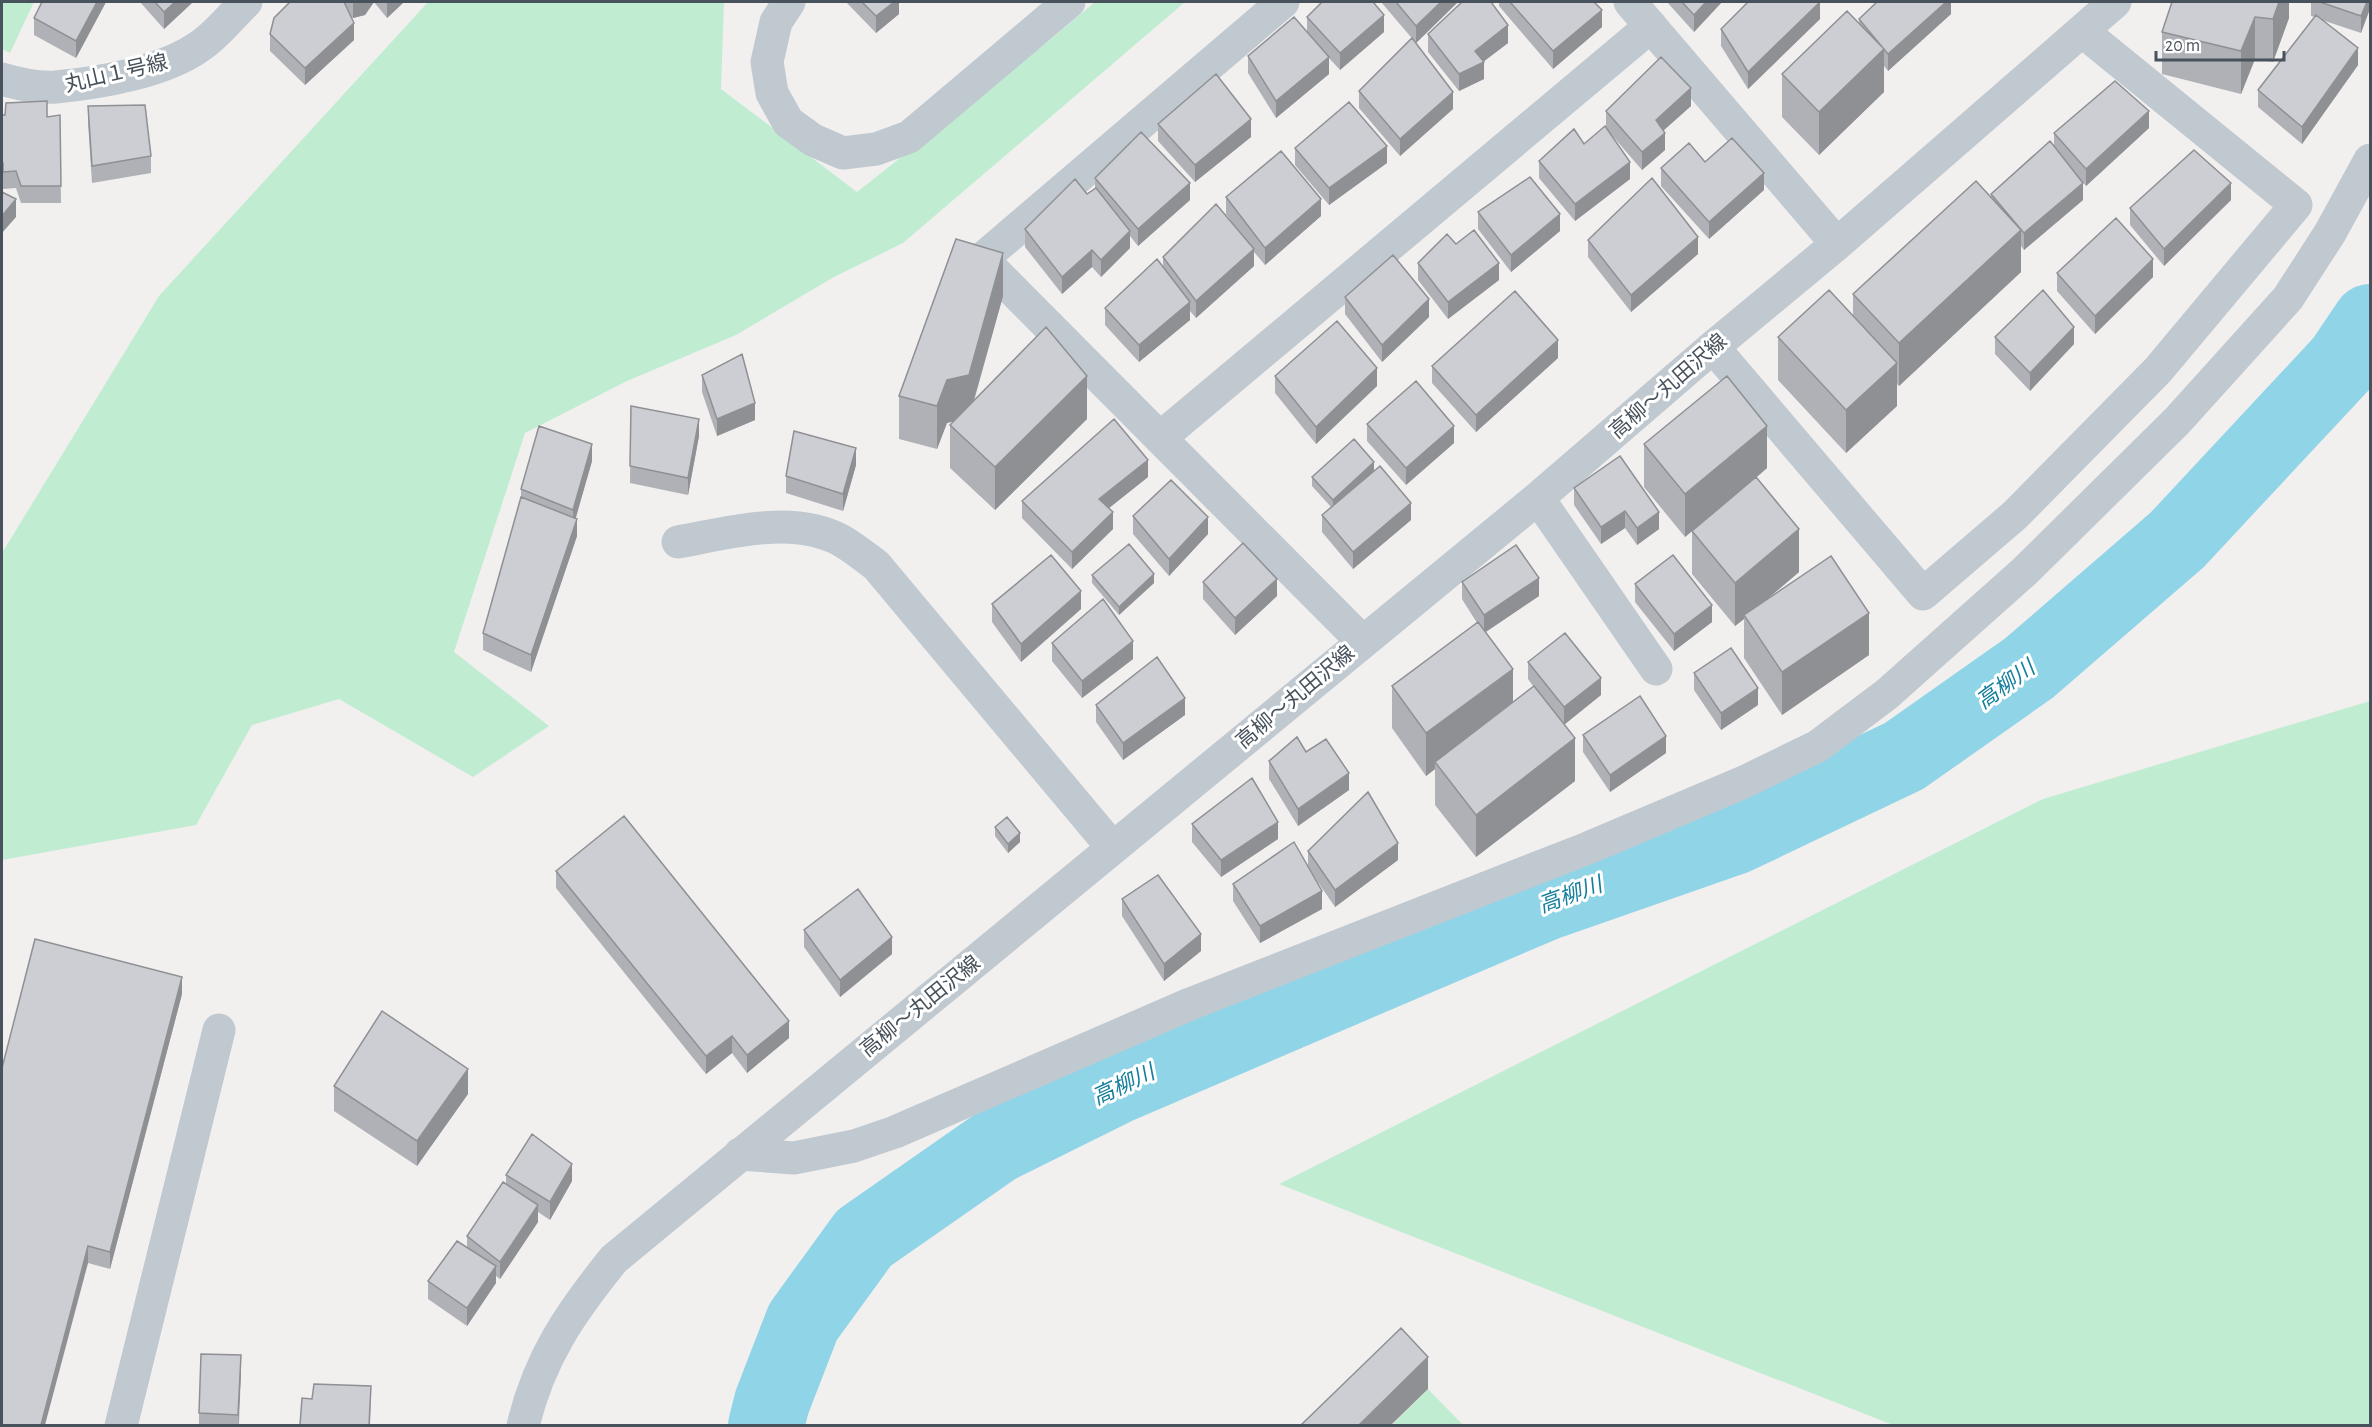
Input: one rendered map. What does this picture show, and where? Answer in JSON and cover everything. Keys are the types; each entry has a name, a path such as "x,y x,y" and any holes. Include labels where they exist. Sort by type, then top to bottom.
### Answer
{"street":[{"name":"丸山１号線","path":"2,79 14,83 54,87 109,79 164,65 200,46 246,2"},
{"path":"789,2 776,22 767,62 772,93 788,122 813,140 843,153 876,149 909,137 1069,2"},
{"path":"1283,2 982,259 1362,641"},
{"name":"高柳～丸田沢線","path":"523,1425 544,1362 561,1329 614,1259 1538,498 1837,244 2115,2"},
{"path":"1160,438 1640,14 1837,244"},
{"path":"1713,347 1923,594 1990,537 2015,515 2158,370 2296,205 2082,31"},
{"path":"740,1154 794,1158 854,1146 895,1132 1190,1004 1588,848 1744,782 1818,746 1887,694 2025,571 2177,421 2288,298 2336,223 2370,160"},
{"path":"1538,498 1656,669"},
{"path":"678,542 746,530 812,530 841,541 876,565 1112,848"},
{"path":"121,1425 219,1030"}],"green space":[{"path":"2,2 34,2 10,53 2,49"},
{"path":"428,2 724,2 721,89 857,192 1095,2 1185,2 903,243 834,277 736,335 627,381 525,433 454,652 549,726 473,777 339,699 252,725 196,825 2,860 2,553 159,296"},
{"path":"2370,701 2370,1425 1893,1425 1279,1184 2043,799"},
{"path":"1428,1389 1463,1425 1391,1426"}],"building":[{"path":"42,2 97,2 76,41 34,18"},
{"path":"155,2 175,2 164,12"},
{"path":"290,2 344,2 354,23 305,68 270,34 274,18"},
{"path":"862,2 894,2 876,16"},
{"path":"1322,2 1373,2 1384,15 1340,53 1307,17"},
{"path":"1396,2 1441,2 1416,26"},
{"path":"1462,2 1491,2 1508,25 1475,51 1484,62 1459,74 1428,34"},
{"path":"1510,2 1594,2 1602,10 1553,51"},
{"path":"1682,2 1706,2 1694,15"},
{"path":"1748,2 1820,2 1748,72 1721,29"},
{"path":"1877,2 1946,2 1888,54 1859,19"},
{"path":"2172,2 2279,2 2273,19 2255,17 2241,51 2162,32"},
{"path":"2320,2 2367,2 2361,16"},
{"path":"1847,11 1884,49 1819,112 1782,74"},
{"path":"2316,15 2358,48 2302,127 2258,90"},
{"path":"1294,17 1329,57 1276,101 1248,56"},
{"path":"1412,38 1453,92 1400,139 1359,91"},
{"path":"1661,57 1691,88 1656,120 1665,133 1642,152 1606,111"},
{"path":"1216,74 1251,119 1195,165 1158,124"},
{"path":"2115,81 2149,111 2086,169 2054,133"},
{"path":"47,101 47,117 60,115 61,186 21,186 16,171 3,172 2,115 5,115 6,103"},
{"path":"1349,102 1387,146 1329,188 1295,148"},
{"path":"145,105 151,156 92,166 88,106"},
{"path":"1605,126 1630,162 1575,204 1539,161 1574,129 1584,144"},
{"path":"1141,132 1190,183 1138,229 1095,178"},
{"path":"1732,138 1764,173 1709,222 1661,168 1689,143 1705,162"},
{"path":"2050,141 2083,183 2024,233 1991,194"},
{"path":"2194,150 2231,183 2164,249 2130,208"},
{"path":"1281,151 1321,199 1265,248 1226,197"},
{"path":"1530,177 1560,214 1511,255 1478,212"},
{"path":"1652,178 1698,237 1631,295 1588,240"},
{"path":"1075,179 1087,194 1096,188 1130,231 1101,260 1092,250 1062,277 1025,229"},
{"path":"1976,181 2021,230 1899,343 1853,294"},
{"path":"2,192 16,199 2,216"},
{"path":"1216,204 1254,249 1196,301 1163,257"},
{"path":"2116,218 2153,259 2095,316 2057,273"},
{"path":"1474,230 1499,263 1448,302 1418,263 1447,234 1456,244"},
{"path":"956,239 1003,253 969,375 947,380 937,406 899,396"},
{"path":"1393,255 1429,299 1382,345 1345,297"},
{"path":"1157,259 1190,302 1139,345 1105,308"},
{"path":"1829,290 1897,363 1846,410 1778,337"},
{"path":"2043,290 2074,327 2030,373 1995,337"},
{"path":"1515,291 1558,340 1476,415 1432,366"},
{"path":"1337,321 1377,368 1316,427 1275,376"},
{"path":"1046,327 1087,376 995,467 950,425"},
{"path":"742,354 755,403 717,419 702,375"},
{"path":"1727,376 1767,426 1685,494 1644,444"},
{"path":"1416,381 1454,426 1406,468 1367,424"},
{"path":"631,406 699,419 688,478 630,466"},
{"path":"1114,419 1148,460 1099,499 1113,512 1072,552 1022,501"},
{"path":"539,426 592,444 573,510 521,489"},
{"path":"794,431 856,448 843,494 786,476"},
{"path":"1354,439 1374,462 1333,500 1312,477"},
{"path":"1620,456 1659,512 1637,528 1625,511 1601,527 1574,488"},
{"path":"1380,466 1411,503 1353,552 1322,515"},
{"path":"1756,477 1799,529 1735,583 1692,531"},
{"path":"1171,480 1208,517 1169,559 1133,516"},
{"path":"521,497 577,519 531,655 483,633"},
{"path":"1243,543 1277,579 1235,618 1203,582"},
{"path":"1129,544 1154,574 1119,607 1092,575"},
{"path":"1516,545 1539,578 1484,615 1462,582"},
{"path":"1051,555 1081,591 1021,644 992,604"},
{"path":"1673,555 1712,605 1674,634 1635,584"},
{"path":"1831,556 1869,613 1782,672 1744,615"},
{"path":"1103,599 1133,641 1082,681 1052,643"},
{"path":"1478,622 1513,669 1426,733 1392,686"},
{"path":"1565,633 1601,678 1564,707 1528,662"},
{"path":"1731,648 1758,688 1721,713 1694,673"},
{"path":"1157,657 1185,698 1123,743 1096,705"},
{"path":"1534,686 1575,738 1476,815 1435,762"},
{"path":"1640,696 1666,736 1610,775 1583,735"},
{"path":"1297,737 1306,752 1326,739 1349,773 1298,809 1269,761"},
{"path":"1252,778 1278,822 1221,860 1192,824"},
{"path":"1368,792 1398,843 1335,890 1308,851"},
{"path":"624,816 789,1021 747,1055 732,1036 706,1056 556,871"},
{"path":"1007,817 1020,833 1008,844 995,827"},
{"path":"1294,842 1322,891 1260,926 1233,884"},
{"path":"1158,875 1201,934 1164,964 1122,899"},
{"path":"858,889 892,937 840,980 804,930"},
{"path":"35,939 182,977 110,1252 88,1246 41,1425 2,1425 2,1068"},
{"path":"382,1011 468,1069 417,1141 334,1086"},
{"path":"532,1134 572,1164 550,1202 506,1175"},
{"path":"503,1182 538,1205 500,1262 467,1236"},
{"path":"457,1241 496,1266 467,1308 428,1281"},
{"path":"1401,1328 1428,1357 1359,1425 1301,1425"},
{"path":"201,1354 241,1355 238,1415 199,1413"},
{"path":"314,1384 371,1386 369,1425 300,1425 302,1398 312,1399"}],"waterway":[{"name":"高柳川","path":"766,1426 772,1402 803,1322 864,1238 996,1146 1119,1085 1547,902 1736,836 1904,756 2029,668 2177,540 2343,362 2370,322"}]}
